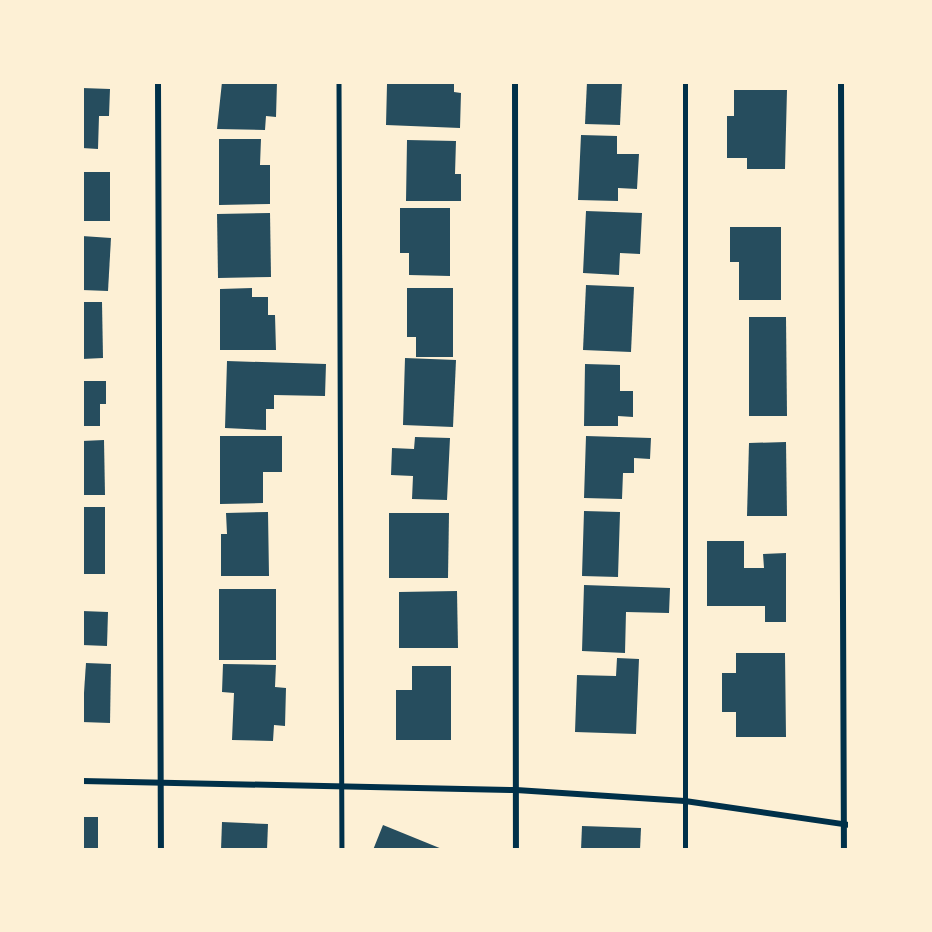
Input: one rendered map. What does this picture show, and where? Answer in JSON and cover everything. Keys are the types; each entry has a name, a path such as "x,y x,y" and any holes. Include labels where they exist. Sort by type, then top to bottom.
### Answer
{"street":[{"path":"158,82 161,849"},
{"path":"515,82 516,849"},
{"path":"841,82 847,824 844,849"},
{"path":"82,781 516,790 685,801 847,824"}],"lane":[{"path":"339,82 342,849"},
{"path":"685,82 685,849"}],"building":[{"path":"222,82 277,82 276,117 266,116 265,130 217,129"},
{"path":"454,82 454,92 461,93 460,128 386,125 387,84"},
{"path":"587,82 622,82 620,125 585,124"},
{"path":"82,88 110,89 109,116 99,116 98,149 82,148"},
{"path":"734,90 787,90 785,169 747,169 747,158 727,158 727,116 734,116"},
{"path":"581,135 617,136 617,154 639,154 637,189 618,188 618,201 578,200"},
{"path":"219,139 261,139 260,165 270,165 270,204 219,205"},
{"path":"407,140 456,141 455,174 461,174 461,201 406,201"},
{"path":"82,172 110,172 110,221 82,221"},
{"path":"400,208 450,208 450,276 409,275 409,253 400,253"},
{"path":"586,211 642,213 640,254 620,253 619,275 583,273"},
{"path":"270,213 271,277 218,278 217,214"},
{"path":"730,227 781,227 781,300 739,300 739,262 730,262"},
{"path":"82,236 111,238 108,291 82,290"},
{"path":"586,285 634,287 631,352 583,350"},
{"path":"252,288 252,297 268,297 268,315 275,315 276,350 220,350 220,289"},
{"path":"407,288 453,288 453,357 416,357 416,337 407,337"},
{"path":"82,302 102,302 103,358 82,359"},
{"path":"749,317 786,317 787,416 749,416"},
{"path":"405,358 456,360 453,427 403,425"},
{"path":"227,361 326,364 325,396 274,395 274,409 266,409 266,430 225,428"},
{"path":"585,364 620,365 620,391 633,391 633,417 618,416 618,426 584,426"},
{"path":"82,381 106,381 106,404 100,404 100,426 82,426"},
{"path":"220,436 282,436 282,472 263,472 263,503 220,504"},
{"path":"586,436 651,438 650,459 634,458 634,473 623,473 622,499 584,498"},
{"path":"415,437 450,438 447,500 412,499 413,476 391,475 392,448 414,449"},
{"path":"104,440 105,495 82,495 82,441"},
{"path":"786,442 787,516 747,516 749,443"},
{"path":"82,507 105,507 105,574 82,574"},
{"path":"584,511 620,512 618,577 582,576"},
{"path":"268,512 269,576 221,576 221,534 227,534 226,513"},
{"path":"389,513 449,513 448,578 389,578"},
{"path":"707,541 744,541 744,568 764,568 763,554 786,553 786,622 765,622 765,606 707,606"},
{"path":"584,585 670,588 669,613 626,612 625,653 582,651"},
{"path":"219,589 276,589 276,660 219,660"},
{"path":"457,591 458,648 399,648 399,592"},
{"path":"82,611 108,612 107,646 82,645"},
{"path":"736,653 785,653 786,737 736,737 736,712 722,712 722,673 736,673"},
{"path":"617,658 639,659 636,734 575,732 577,675 616,676"},
{"path":"86,663 111,664 110,723 82,722"},
{"path":"223,664 276,665 275,687 286,688 285,726 274,725 273,741 232,740 234,693 222,692"},
{"path":"412,666 451,666 451,740 396,740 396,690 412,690"},
{"path":"82,817 98,817 98,850 82,850"},
{"path":"222,822 268,824 267,850 221,850"},
{"path":"383,825 442,849 442,850 373,850"},
{"path":"582,826 641,828 640,850 581,850"}]}
